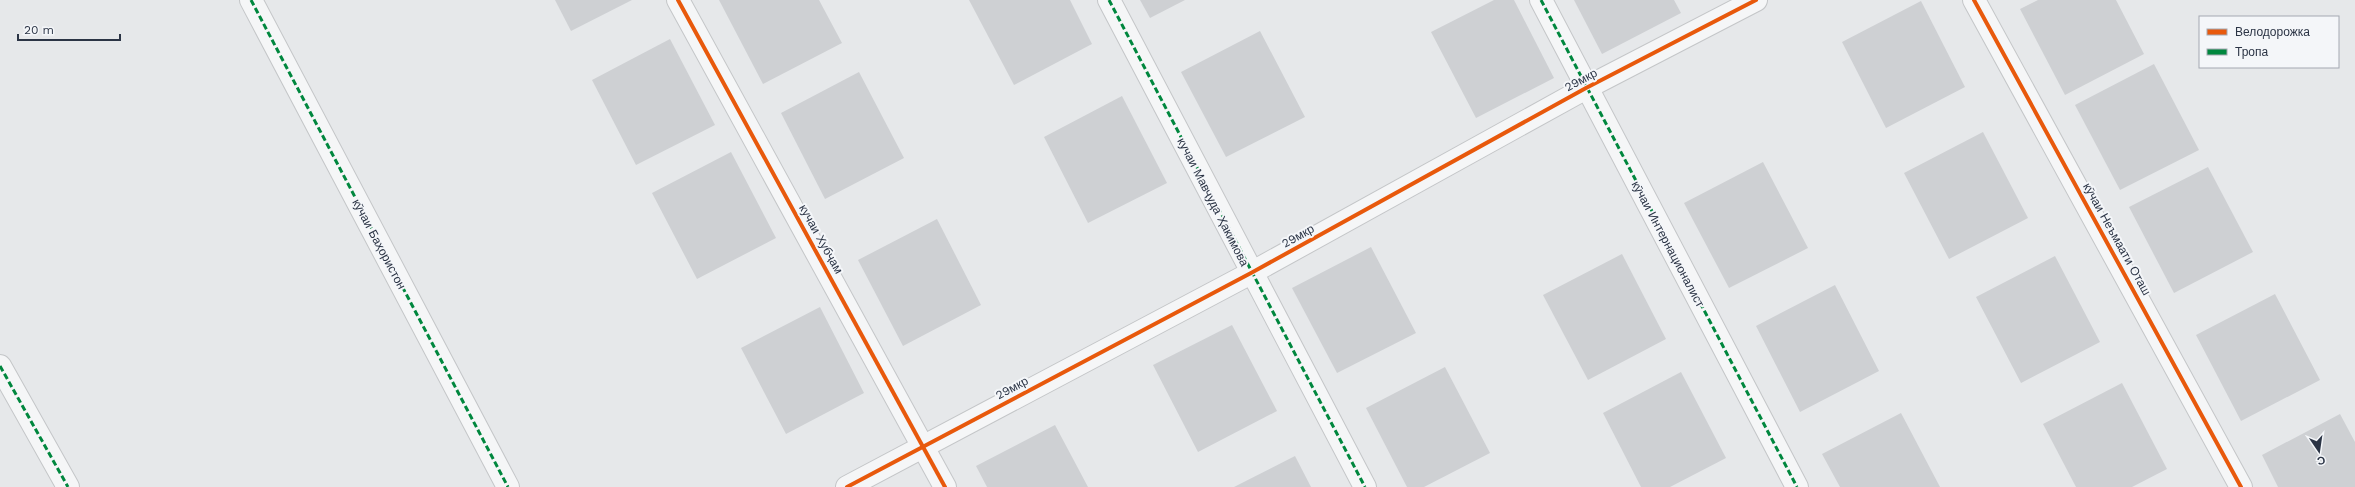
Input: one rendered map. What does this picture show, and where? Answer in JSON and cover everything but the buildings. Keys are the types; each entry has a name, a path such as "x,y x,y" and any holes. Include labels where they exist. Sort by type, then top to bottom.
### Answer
{"street":[{"name":"кӯчаи Баҳористон","path":"251,0 508,487"},
{"name":"кучаи Хубҷам","path":"678,0 924,446 945,487"},
{"name":"кучаи Мавҷуда Ҳакимова","path":"1109,0 1251,273 1365,487"},
{"name":"кӯчаи Интернационалист","path":"1541,0 1797,487"},
{"name":"29мкр","path":"847,487 1251,273 1586,88 1756,0"},
{"name":"кӯчаи Неъмаати Оташ","path":"1974,0 2241,487"},
{"path":"0,366 68,487"}],"marked path":[{"path":"251,0 508,487"},
{"path":"1109,0 1365,487"},
{"path":"1541,0 1797,487"},
{"path":"0,366 68,487"}],"cycle path":[{"path":"678,0 945,487"},
{"path":"847,487 1251,273 1586,88 1756,0"},
{"path":"1974,0 2241,487"}]}
